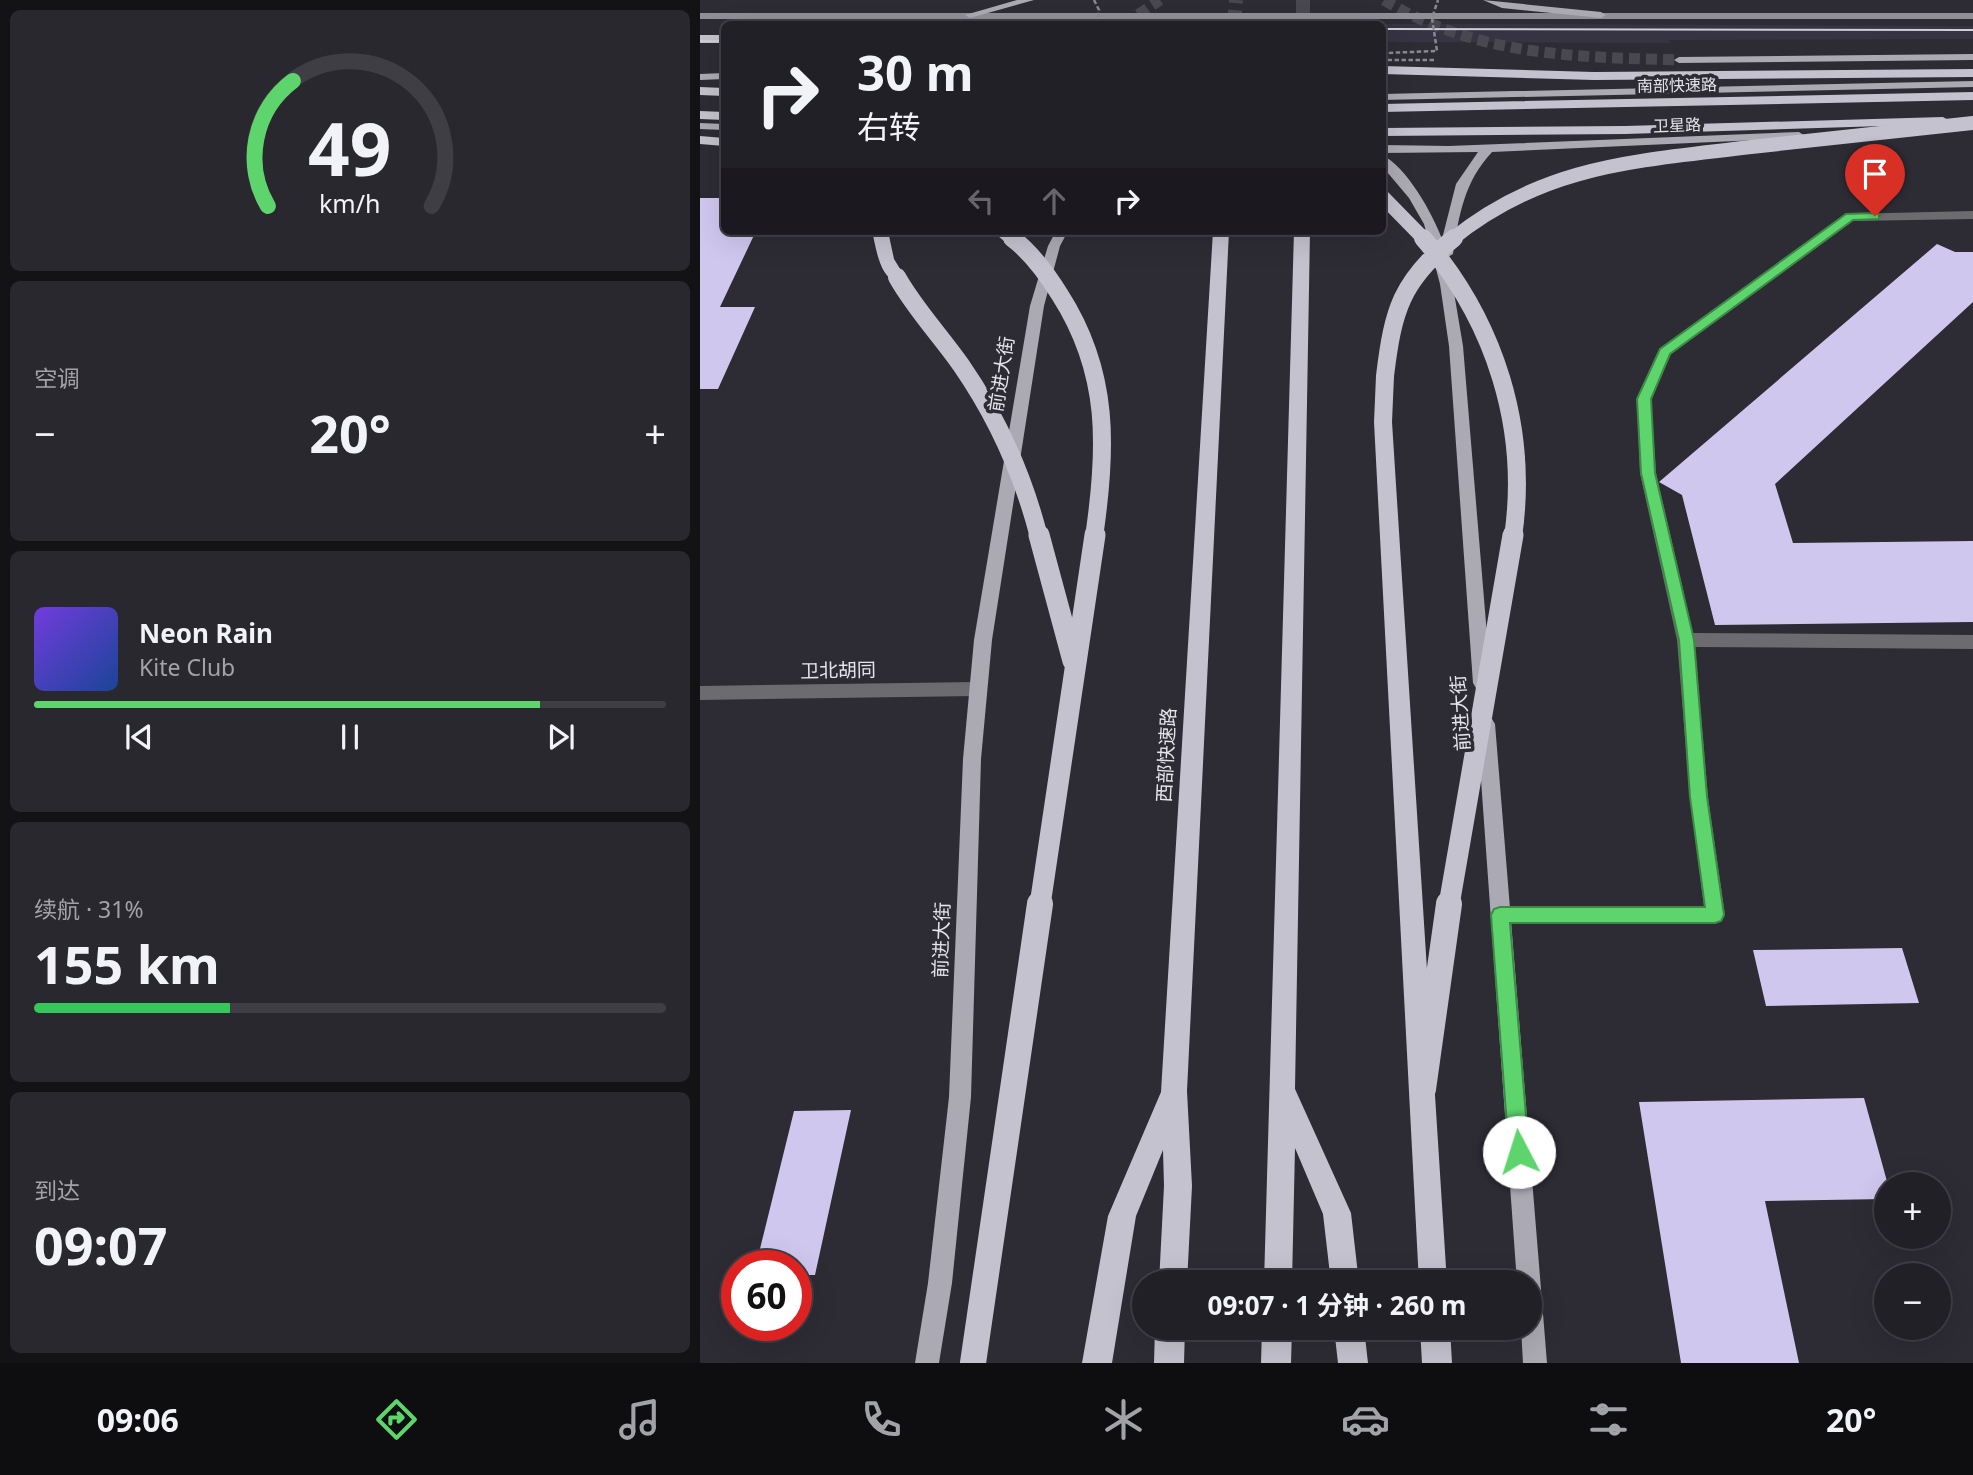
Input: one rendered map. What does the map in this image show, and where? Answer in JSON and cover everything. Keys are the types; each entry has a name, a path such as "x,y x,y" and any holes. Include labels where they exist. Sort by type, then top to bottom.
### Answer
{"highway":[{"path":"700,39 721,39"},
{"path":"1386,70 1607,76 1973,74"},
{"path":"700,90 721,91"},
{"name":"南部快速路","path":"1386,108 1973,96"},
{"path":"700,115 721,116"},
{"path":"1386,132 1973,122"},
{"path":"1432,1270 1383,422 1389,343 1399,302 1416,272 1465,226 1502,201 1583,170 1641,159 1973,122"},
{"path":"700,140 721,142"},
{"path":"1386,200 1426,241 1473,310 1501,374 1518,468 1515,534 1457,848 1423,1089"},
{"path":"881,235 886,259 907,295 961,365 1002,435 1027,491 1076,673"},
{"path":"973,1363 1103,477 1099,388 1070,311 1031,256 1007,235"},
{"name":"西部快速路","path":"1174,1270 1178,1186 1174,1091 1221,235"},
{"path":"1278,1270 1301,235"},
{"path":"1282,1088 1337,1213 1344,1270"},
{"path":"1097,1363 1122,1216 1174,1091"},
{"path":"1169,1363 1170,1340"},
{"path":"1276,1363 1277,1340"},
{"path":"1350,1340 1353,1363"},
{"path":"1436,1340 1437,1363"}],"main road":[{"path":"970,15 1029,0"},
{"path":"1488,0 1502,5 1601,15"},
{"path":"700,16 1973,16"},
{"path":"1679,60 1973,57"},
{"path":"700,77 721,76"},
{"name":"卫星路","path":"1386,97 1973,84"},
{"path":"700,126 721,127"},
{"name":"卫星路","path":"1386,149 1489,148 1973,130"},
{"path":"1443,271 1457,192 1473,163 1489,148"},
{"name":"前进大街","path":"1386,162 1410,189 1431,225 1443,271 1455,346 1528,1270"},
{"name":"前进大街","path":"927,1363 940,1283 960,1097 977,689 1037,306 1056,236"},
{"path":"1533,1340 1535,1363"}],"street":[{"path":"1500,915 1715,915 1699,797 1686,640 1648,473 1644,399 1665,352 1850,217 1973,215"},
{"path":"1686,640 1973,642"},
{"name":"卫北胡同","path":"700,693 977,689"}],"path":[{"path":"1094,0 1099,10 1097,21"},
{"path":"1434,60 1388,60 1386,53 1437,51 1431,16 1432,8 1438,0"}],"shaded area":[{"path":"1386,24 1973,26 1973,39 1669,40 1670,43 1386,42"}],"building":[{"path":"700,198 721,198 721,235 754,235 720,307 755,307 718,389 700,389"},
{"path":"1937,244 1955,252 1973,252 1973,302 1775,484 1793,543 1973,541 1973,622 1715,625 1682,495 1659,482"},
{"path":"1902,948 1919,1003 1766,1006 1753,950"},
{"path":"1864,1098 1884,1172 1874,1172 1874,1199 1765,1201 1799,1363 1681,1363 1639,1102"},
{"path":"851,1110 815,1275 812,1275 812,1250 760,1250 794,1111"}],"tunnel":[{"path":"1128,21 1160,0"},
{"path":"1234,21 1236,0"},
{"path":"1303,0 1303,21"},
{"path":"1384,0 1419,19 1490,43 1564,54 1679,60"}],"tram line":[{"path":"1386,29 1973,30"},
{"path":"700,41 721,41"}],"route":[{"path":"1519,1152 1500,915 1715,915 1699,797 1686,640 1648,473 1644,399 1665,352 1850,217 1875,216"}]}
